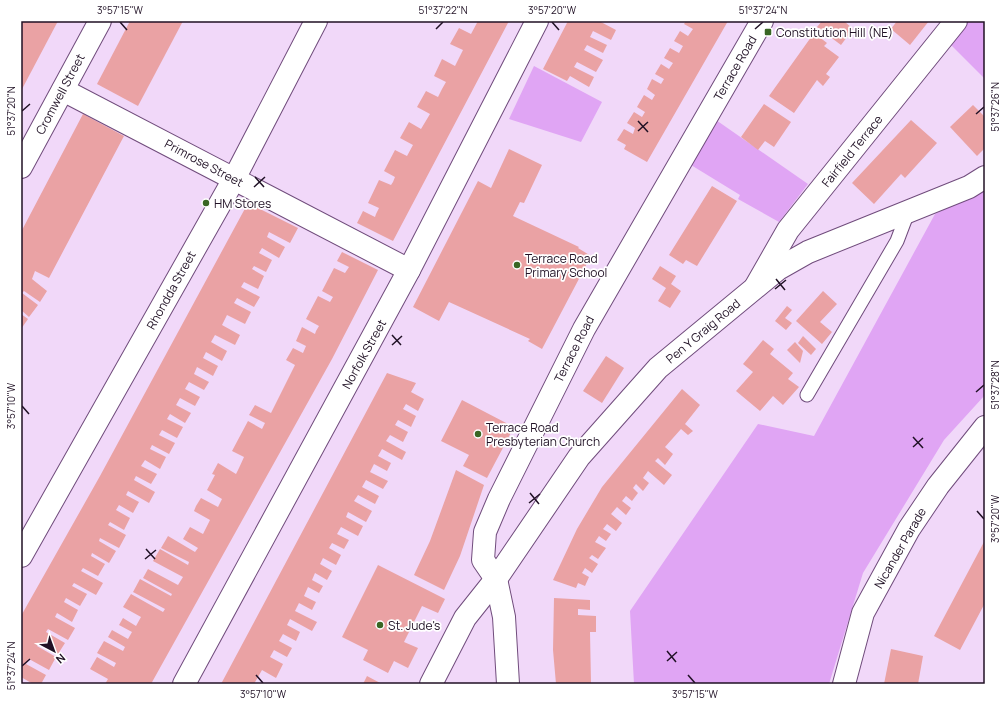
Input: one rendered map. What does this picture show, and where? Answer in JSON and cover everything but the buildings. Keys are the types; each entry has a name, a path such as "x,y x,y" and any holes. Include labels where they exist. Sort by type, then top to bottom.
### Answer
{"street":[{"name":"Cromwell Street","path":"21,167 100,21"},
{"name":"Rhondda Street","path":"21,556 234,179 316,21"},
{"name":"Norfolk Street","path":"184,684 410,270 537,21"},
{"name":"Terrace Road","path":"496,578 483,560 485,532 499,499 584,329 762,21"},
{"name":"Fairfield Terrace","path":"756,286 788,230 956,21"},
{"name":"Primrose Street","path":"63,90 410,270"},
{"name":"Pen Y Graig Road","path":"496,578 579,457 658,368 756,286 778,270 808,252 969,187 985,177"},
{"name":"Nicander Parade","path":"844,684 863,613 909,529 938,486 985,427"},
{"path":"431,684 465,618 496,578"},
{"path":"496,578 504,617 508,684"}],"lane":[{"path":"807,396 896,241 908,212"}],"shaded area":[{"path":"966,21 985,21 985,79 948,42"},
{"path":"534,66 602,102 581,142 509,119"},
{"path":"716,120 808,184 779,222 738,199 740,195 691,165"},
{"path":"985,189 985,395 944,440 863,573 829,684 634,684 630,611 758,424 814,436 935,214"}],"place":[{"name":"Constitution Hill (NE)","path":"768,32"},
{"name":"HM Stores","path":"206,203"},
{"name":"Terrace Road Primary School","path":"517,265"},
{"name":"Terrace Road Presbyterian Church","path":"478,434"},
{"name":"St. Jude's","path":"380,625"}]}
